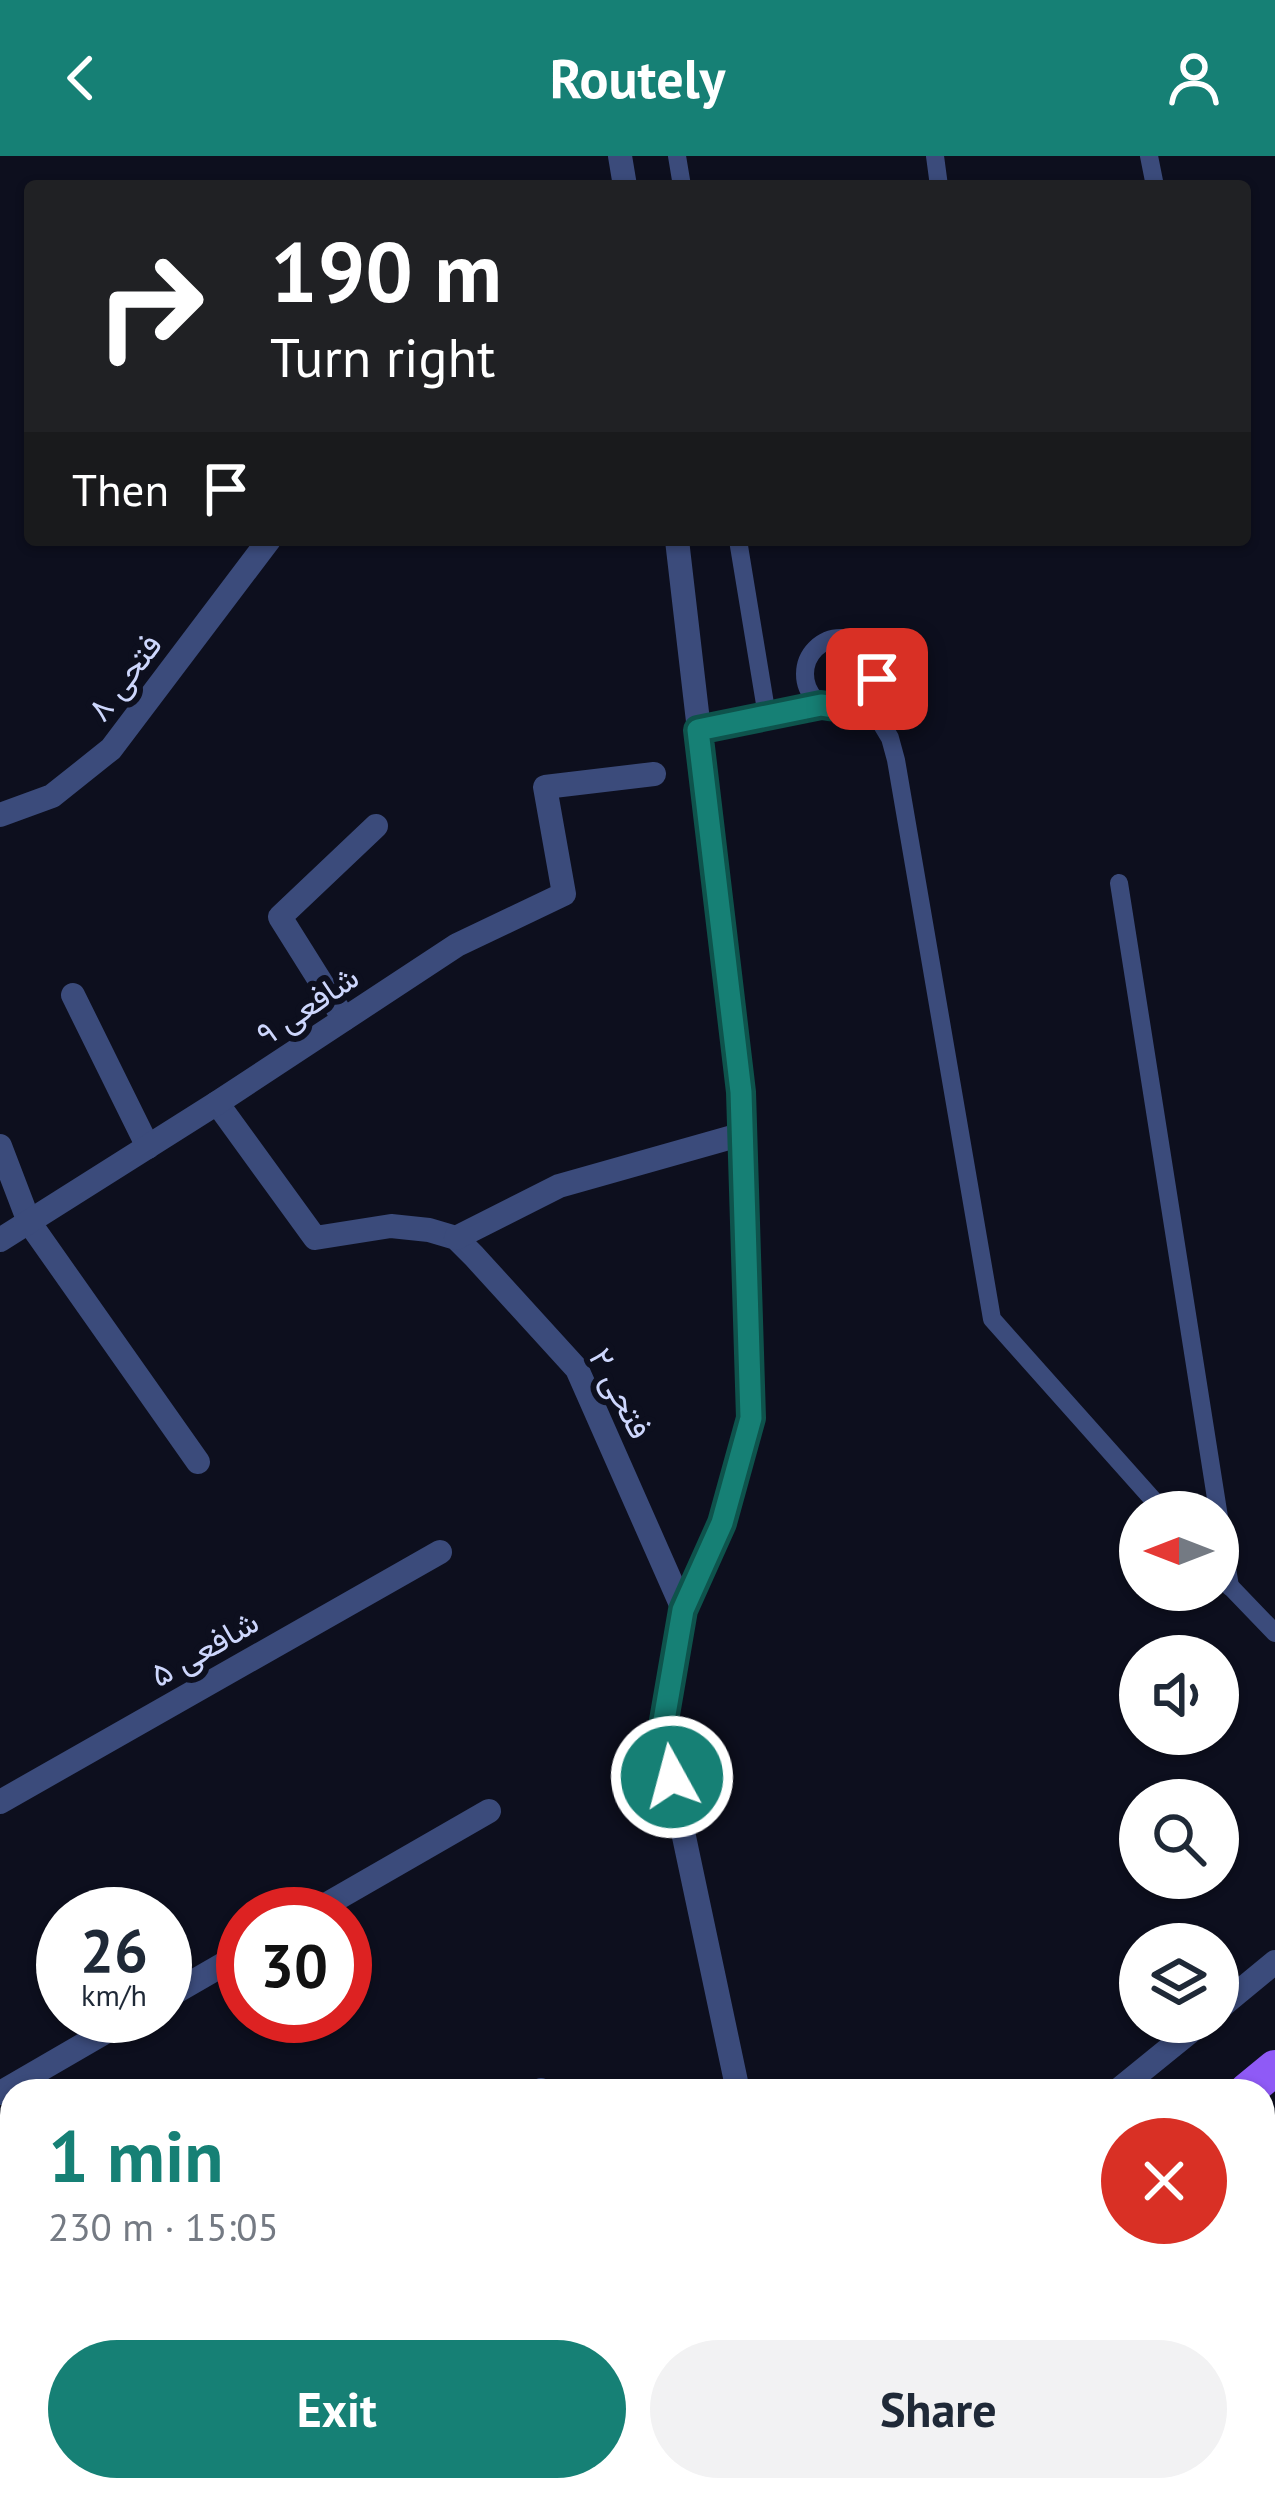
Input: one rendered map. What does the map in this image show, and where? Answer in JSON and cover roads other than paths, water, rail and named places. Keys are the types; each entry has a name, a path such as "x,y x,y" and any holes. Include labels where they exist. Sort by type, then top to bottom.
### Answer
{"street":[{"name":"فتحی ۸","path":"0,815 52,796 111,748 264,546"},
{"path":"678,546 741,1092 751,1418 722,1523 683,1610 662,1732 735,2079"},
{"name":"شافعی ۹","path":"0,1240 457,945 564,894 545,787 654,775"},
{"path":"344,1019 280,916 376,826"},
{"path":"73,995 148,1147"},
{"path":"218,1103 315,1238 391,1226 456,1238 559,1186 742,1134"},
{"path":"0,1146 29,1222 198,1462"},
{"name":"فتحی ۲","path":"456,1238 577,1369 683,1610"},
{"name":"شافعی ۵","path":"0,1802 440,1552"},
{"path":"357,1887 489,1811"},
{"path":"1239,1992 1275,1962"},
{"path":"24,2079 86,2043"},
{"path":"1133,2079 1176,2043"}],"lane":[{"path":"740,546 766,716"},
{"path":"698,730 821,705 849,709 866,698 877,679 870,652 860,642 832,638 810,654 806,682 821,705"},
{"path":"866,698 890,738 896,760 992,1319 1144,1491"},
{"path":"1118,883 1210,1491"},
{"path":"1239,1596 1275,1633"}]}
